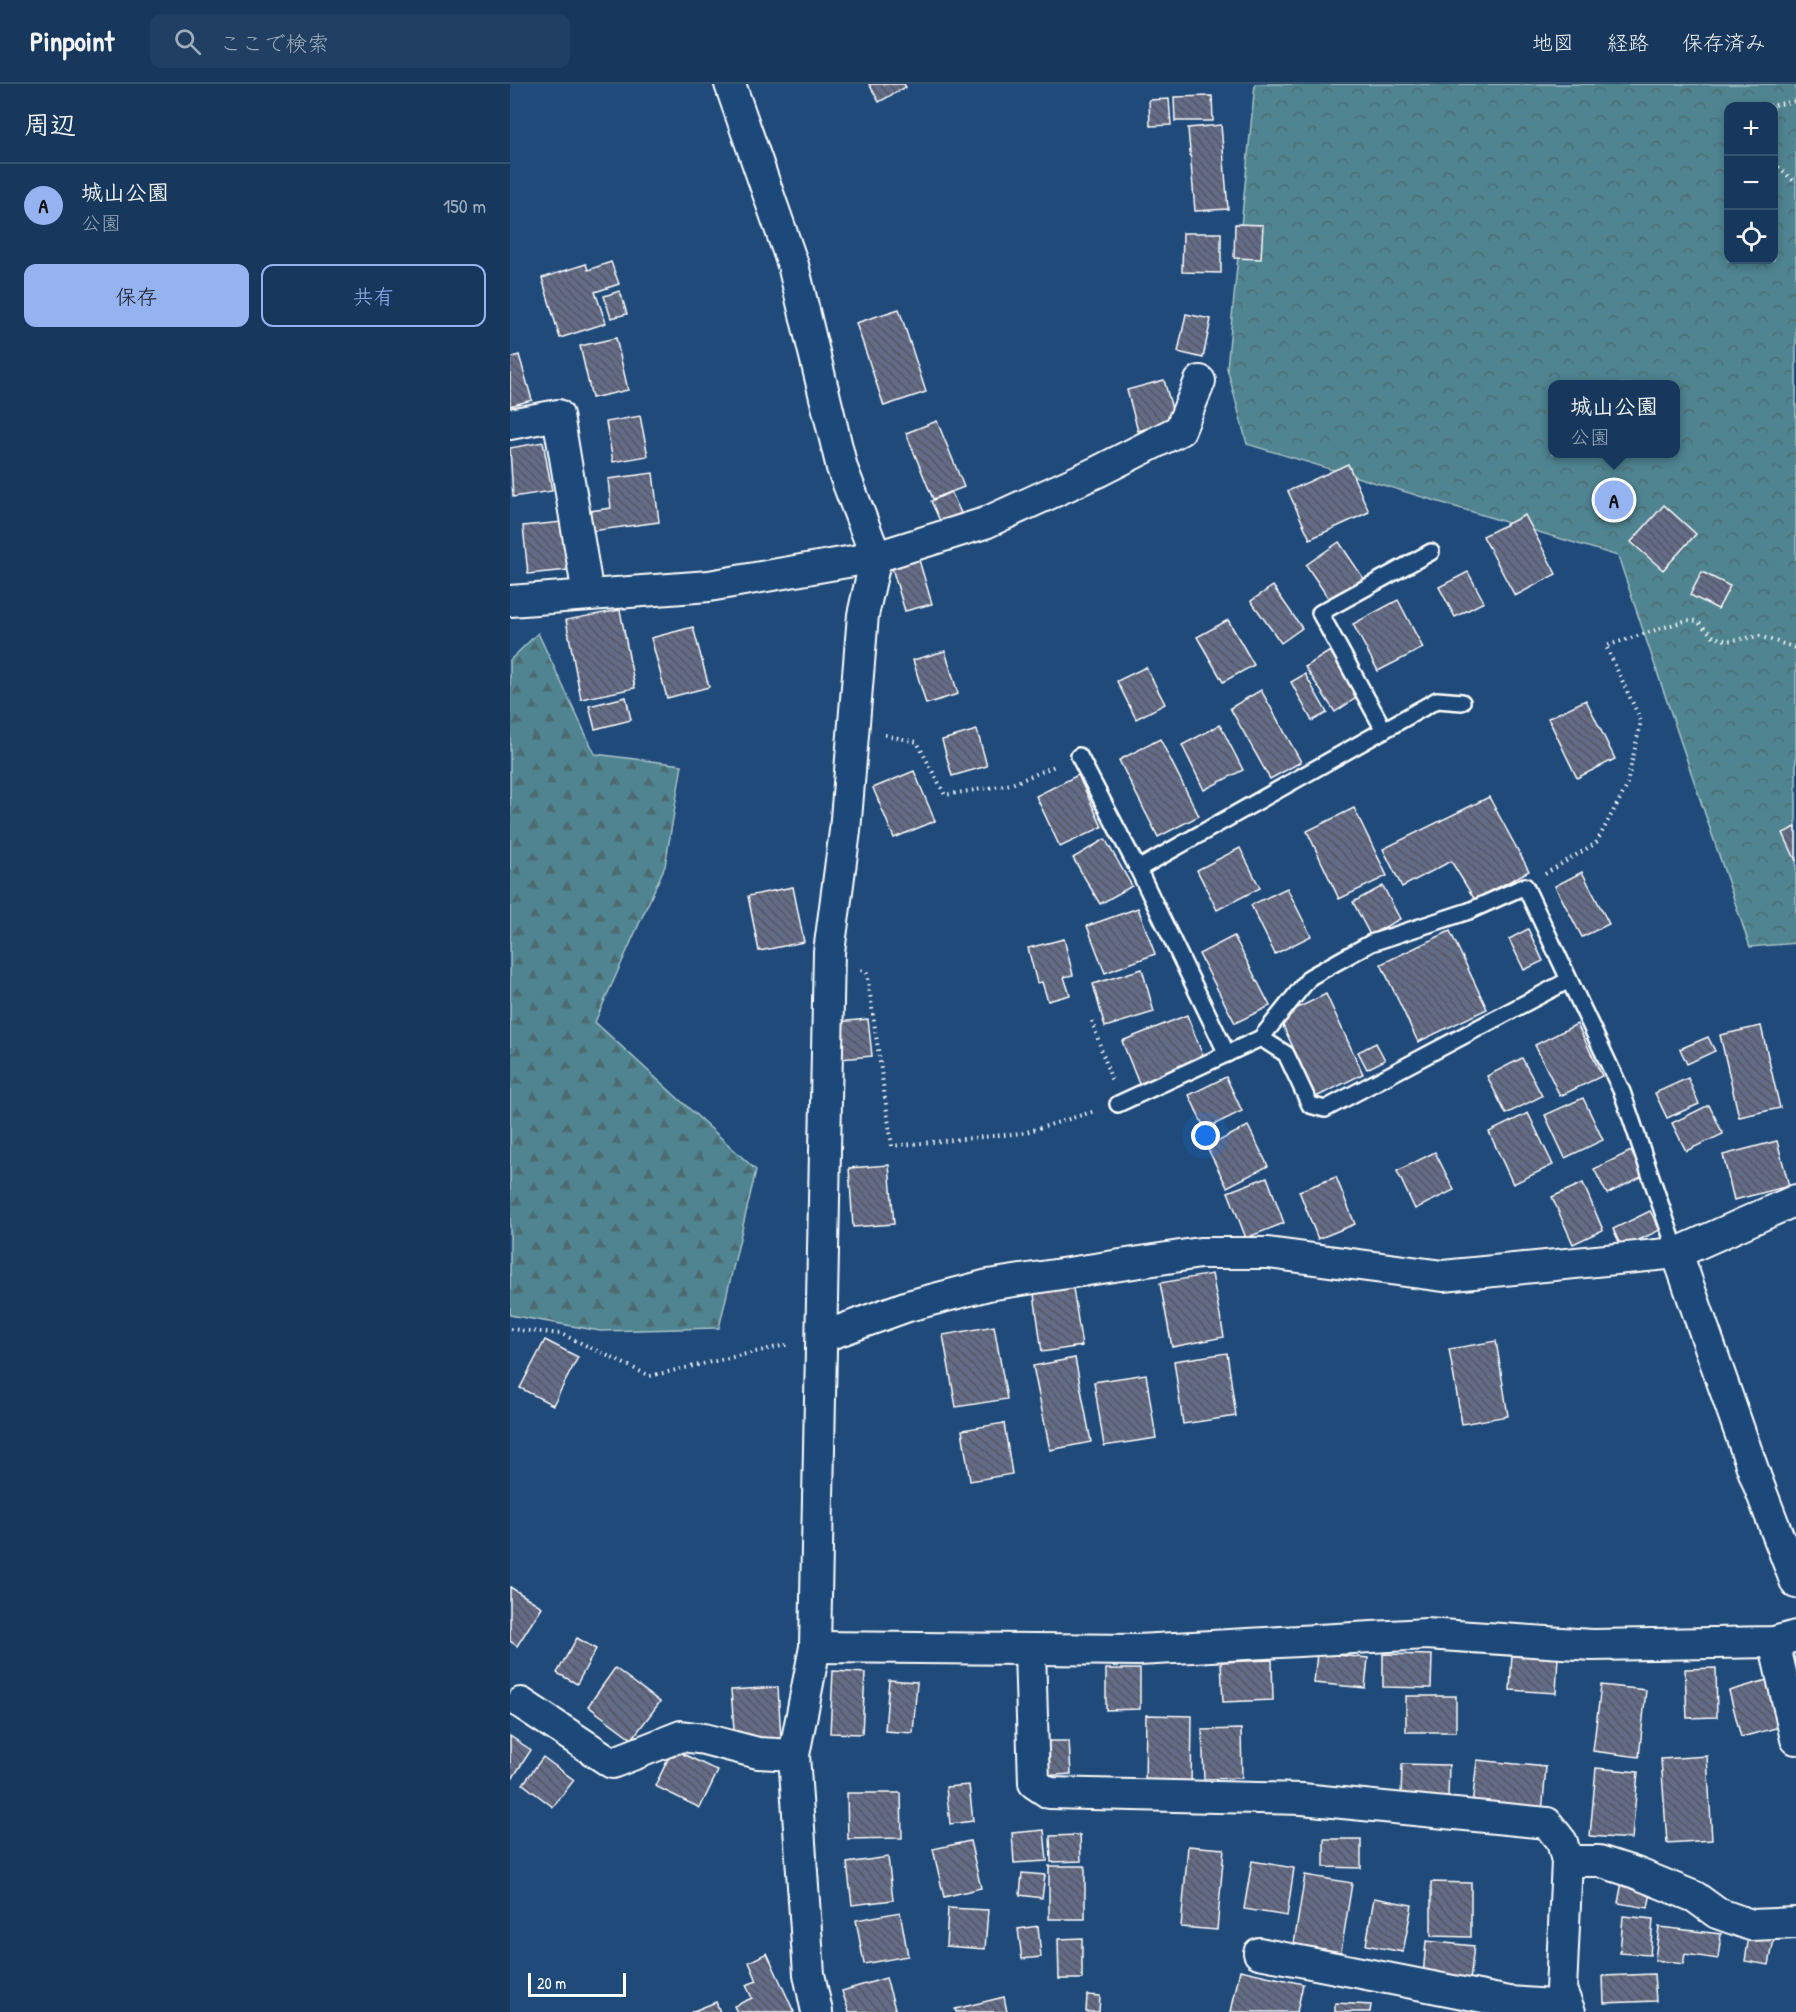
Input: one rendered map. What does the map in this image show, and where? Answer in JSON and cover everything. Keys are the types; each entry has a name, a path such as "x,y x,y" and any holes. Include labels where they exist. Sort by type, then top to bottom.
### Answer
{"street":[{"path":"730,84 793,265 842,468 876,557 863,615 845,831 829,952 816,1647 794,1755 809,1974 817,2012"},
{"path":"510,601 709,586 876,557 985,523 1097,472 1180,429 1200,381"},
{"path":"510,424 558,414 588,595"},
{"path":"822,1337 908,1306 988,1286 1200,1253 1268,1253 1443,1276 1677,1253 1796,1200"},
{"path":"1677,1253 1796,1583"},
{"path":"816,1647 1030,1651 1138,1650 1426,1634 1592,1645 1785,1639 1796,1739"},
{"path":"1030,1651 1034,1783 1049,1793 1302,1799 1547,1823 1562,1842 1567,1861 1561,1990 1569,2009 1509,2002 1259,1953"},
{"path":"521,1703 612,1763 681,1736 704,1739 758,1753 794,1755"},
{"path":"1567,1861 1599,1861 1636,1873 1695,1897 1717,1913 1750,1925 1796,1923"}],"lane":[{"path":"1384,730 1320,613 1431,552"},
{"path":"1138,869 1437,700 1462,702"},
{"path":"1079,756 1138,869 1227,1054"},
{"path":"1118,1104 1261,1038 1310,977 1371,943 1469,911 1525,886 1622,1092 1677,1253"},
{"path":"1261,1038 1286,1054 1310,1105 1325,1109 1569,980"}],"path":[{"path":"1778,104 1796,101"},
{"path":"1778,167 1796,183"},
{"path":"1525,886 1596,843 1626,788 1641,721 1606,646 1687,620 1697,621 1714,637 1728,641 1759,636 1796,648"},
{"path":"853,727 917,742 945,795 1012,784 1079,756"},
{"path":"829,952 867,973 892,1146 1023,1132 1118,1104 1092,1021"},
{"path":"510,1329 562,1334 650,1376 822,1337"}],"green space":[{"path":"1255,84 1796,84 1796,943 1750,947 1618,556 1247,444 1227,368"},
{"path":"538,633 595,754 682,765 665,866 595,1022 756,1170 719,1328 600,1331 510,1315 510,660"}],"building":[{"path":"869,84 904,84 906,87 879,102"},
{"path":"1212,96 1213,121 1175,121 1174,97"},
{"path":"1169,99 1171,125 1150,126 1149,100"},
{"path":"1221,125 1228,209 1195,211 1188,128"},
{"path":"1235,224 1263,225 1261,259 1234,258"},
{"path":"1183,233 1221,233 1221,273 1182,272"},
{"path":"611,262 619,284 595,292 606,323 560,338 542,278 586,264 588,270"},
{"path":"620,291 627,314 611,318 604,296"},
{"path":"899,309 926,392 884,406 856,323"},
{"path":"1186,314 1211,319 1203,358 1178,352"},
{"path":"616,338 628,390 592,398 580,346"},
{"path":"519,355 532,400 510,406 510,358"},
{"path":"1164,380 1175,420 1138,431 1127,390"},
{"path":"640,416 648,456 613,462 606,422"},
{"path":"937,421 964,487 933,499 906,433"},
{"path":"543,442 552,491 513,497 510,448"},
{"path":"1348,464 1369,512 1310,539 1288,491"},
{"path":"653,473 659,522 592,531 590,511 611,508 608,479"},
{"path":"951,492 961,513 941,523 931,501"},
{"path":"1664,505 1696,534 1663,570 1631,542"},
{"path":"1525,515 1556,574 1515,596 1483,536"},
{"path":"562,522 568,570 528,574 523,526"},
{"path":"1339,542 1366,582 1333,605 1306,565"},
{"path":"919,560 932,604 905,611 892,568"},
{"path":"1468,572 1484,602 1455,617 1439,587"},
{"path":"1702,572 1730,586 1718,609 1690,595"},
{"path":"1273,586 1302,628 1281,643 1251,601"},
{"path":"1398,600 1423,648 1378,671 1353,624"},
{"path":"620,610 635,688 581,699 566,620"},
{"path":"1228,620 1254,665 1223,682 1197,637"},
{"path":"693,627 709,687 667,698 651,638"},
{"path":"945,651 958,694 926,704 913,660"},
{"path":"1330,651 1359,696 1335,712 1305,667"},
{"path":"1146,667 1165,704 1136,719 1117,681"},
{"path":"1305,674 1327,713 1312,721 1291,682"},
{"path":"1261,690 1301,762 1270,779 1230,708"},
{"path":"626,697 631,720 595,729 589,706"},
{"path":"1586,700 1615,759 1577,778 1548,718"},
{"path":"1220,725 1243,770 1204,790 1182,745"},
{"path":"977,730 987,766 952,776 942,740"},
{"path":"1160,739 1199,816 1158,837 1119,760"},
{"path":"914,771 935,821 894,838 873,788"},
{"path":"1078,775 1102,827 1060,847 1036,796"},
{"path":"1489,797 1529,871 1475,900 1451,861 1402,887 1383,849"},
{"path":"1354,808 1387,876 1339,899 1307,831"},
{"path":"1796,827 1796,861 1783,833"},
{"path":"1105,839 1132,886 1100,904 1073,858"},
{"path":"1240,848 1260,888 1217,910 1197,870"},
{"path":"1582,872 1609,924 1582,937 1555,886"},
{"path":"1383,886 1400,919 1370,935 1353,902"},
{"path":"793,887 804,942 759,951 748,896"},
{"path":"1287,888 1311,936 1275,954 1251,905"},
{"path":"1138,908 1155,954 1105,973 1087,926"},
{"path":"1528,929 1543,961 1524,970 1509,939"},
{"path":"1450,931 1487,1009 1418,1042 1381,964"},
{"path":"1234,936 1270,1006 1235,1023 1199,954"},
{"path":"1064,939 1073,975 1064,977 1070,995 1048,1001 1042,982 1037,983 1028,948"},
{"path":"1142,969 1154,1012 1105,1027 1093,984"},
{"path":"1326,994 1363,1074 1316,1097 1279,1017"},
{"path":"1187,1015 1204,1058 1139,1084 1122,1041"},
{"path":"868,1019 872,1056 841,1059 837,1022"},
{"path":"1577,1024 1602,1076 1560,1096 1535,1045"},
{"path":"1761,1026 1780,1108 1739,1117 1720,1035"},
{"path":"1708,1037 1715,1051 1687,1064 1680,1049"},
{"path":"1376,1043 1385,1060 1367,1069 1358,1052"},
{"path":"1522,1058 1542,1096 1506,1114 1487,1076"},
{"path":"1226,1077 1242,1111 1205,1129 1189,1095"},
{"path":"1688,1078 1699,1104 1667,1118 1655,1093"},
{"path":"1583,1098 1603,1140 1565,1158 1545,1115"},
{"path":"1709,1105 1723,1134 1686,1151 1672,1123"},
{"path":"1528,1113 1553,1165 1513,1184 1489,1132"},
{"path":"1248,1126 1268,1166 1227,1187 1207,1147"},
{"path":"1777,1141 1789,1186 1734,1200 1723,1155"},
{"path":"1631,1151 1643,1176 1607,1194 1594,1169"},
{"path":"1435,1152 1454,1190 1415,1209 1397,1171"},
{"path":"889,1165 894,1224 853,1227 849,1168"},
{"path":"1267,1177 1284,1223 1246,1238 1228,1192"},
{"path":"1336,1177 1355,1224 1318,1239 1299,1191"},
{"path":"1583,1183 1603,1230 1573,1244 1552,1197"},
{"path":"1650,1211 1660,1230 1622,1248 1613,1229"},
{"path":"1212,1274 1224,1337 1172,1347 1160,1283"},
{"path":"1073,1288 1082,1346 1042,1352 1034,1294"},
{"path":"994,1326 1007,1399 956,1407 943,1335"},
{"path":"545,1340 578,1357 553,1405 520,1388"},
{"path":"1496,1341 1508,1416 1462,1424 1449,1349"},
{"path":"1227,1353 1236,1416 1183,1424 1174,1361"},
{"path":"1075,1358 1091,1442 1050,1450 1033,1366"},
{"path":"1146,1374 1156,1438 1104,1446 1094,1382"},
{"path":"1004,1423 1012,1474 970,1481 962,1430"},
{"path":"510,1587 542,1607 517,1646 510,1641"},
{"path":"577,1638 596,1649 577,1684 557,1673"},
{"path":"1317,1653 1368,1658 1365,1688 1314,1683"},
{"path":"1512,1653 1558,1656 1556,1693 1510,1690"},
{"path":"1383,1654 1432,1655 1431,1688 1383,1687"},
{"path":"1272,1660 1273,1700 1223,1702 1221,1662"},
{"path":"615,1668 660,1702 632,1739 588,1706"},
{"path":"1716,1668 1717,1717 1687,1718 1685,1669"},
{"path":"1106,1669 1140,1669 1140,1709 1106,1710"},
{"path":"833,1671 865,1673 862,1734 830,1733"},
{"path":"889,1680 917,1682 913,1733 885,1731"},
{"path":"1767,1680 1780,1727 1741,1737 1729,1691"},
{"path":"1601,1685 1646,1690 1639,1757 1593,1751"},
{"path":"778,1687 781,1740 735,1743 731,1690"},
{"path":"1406,1696 1456,1696 1456,1732 1406,1732"},
{"path":"1146,1715 1192,1716 1191,1787 1145,1786"},
{"path":"1241,1729 1242,1778 1204,1779 1202,1730"},
{"path":"510,1736 531,1750 510,1782"},
{"path":"1041,1741 1069,1741 1071,1774 1043,1776"},
{"path":"673,1749 718,1771 700,1808 655,1786"},
{"path":"1707,1756 1712,1840 1667,1843 1661,1759"},
{"path":"543,1757 574,1780 553,1807 523,1784"},
{"path":"1477,1760 1546,1767 1542,1814 1472,1806"},
{"path":"1402,1764 1449,1765 1448,1798 1401,1798"},
{"path":"1596,1768 1638,1772 1632,1839 1590,1836"},
{"path":"969,1785 973,1821 950,1824 946,1787"},
{"path":"847,1793 901,1793 902,1838 848,1839"},
{"path":"1044,1830 1047,1861 1014,1863 1012,1833"},
{"path":"1080,1835 1081,1861 1051,1862 1050,1836"},
{"path":"1324,1839 1361,1839 1361,1868 1324,1867"},
{"path":"970,1841 981,1888 944,1897 933,1849"},
{"path":"1188,1846 1224,1849 1217,1930 1181,1927"},
{"path":"888,1857 893,1900 852,1905 847,1863"},
{"path":"1252,1861 1294,1868 1287,1916 1244,1909"},
{"path":"1049,1866 1085,1866 1085,1919 1049,1919"},
{"path":"1022,1873 1045,1875 1042,1898 1020,1895"},
{"path":"1305,1875 1352,1883 1341,1952 1294,1944"},
{"path":"1431,1882 1471,1883 1471,1937 1431,1936"},
{"path":"1622,1882 1652,1887 1648,1908 1618,1903"},
{"path":"1374,1898 1412,1905 1403,1952 1366,1945"},
{"path":"948,1908 988,1910 985,1949 946,1946"},
{"path":"900,1912 908,1956 864,1964 856,1920"},
{"path":"1623,1916 1653,1919 1650,1955 1620,1953"},
{"path":"1038,1926 1041,1957 1022,1959 1018,1929"},
{"path":"1659,1927 1721,1934 1718,1959 1685,1954 1683,1964 1655,1960"},
{"path":"1750,1930 1775,1934 1769,1965 1745,1961"},
{"path":"1082,1938 1082,1979 1059,1979 1058,1939"},
{"path":"1426,1941 1474,1946 1470,1981 1423,1976"},
{"path":"767,1953 794,2012 737,2012 734,2006 752,1998 746,1985 757,1981 749,1962"},
{"path":"1240,1970 1303,1984 1297,2012 1231,2012"},
{"path":"1654,1974 1656,2001 1604,2003 1603,1976"},
{"path":"886,1978 896,2012 849,2012 842,1991"},
{"path":"1087,1995 1100,1996 1099,2012 1086,2012"},
{"path":"1004,1997 1007,2012 956,2012 955,2009"},
{"path":"716,2002 720,2012 691,2012"},
{"path":"1335,2003 1371,2005 1370,2012 1335,2012"}],"place":[{"name":"城山公園","path":"1614,500"}]}
